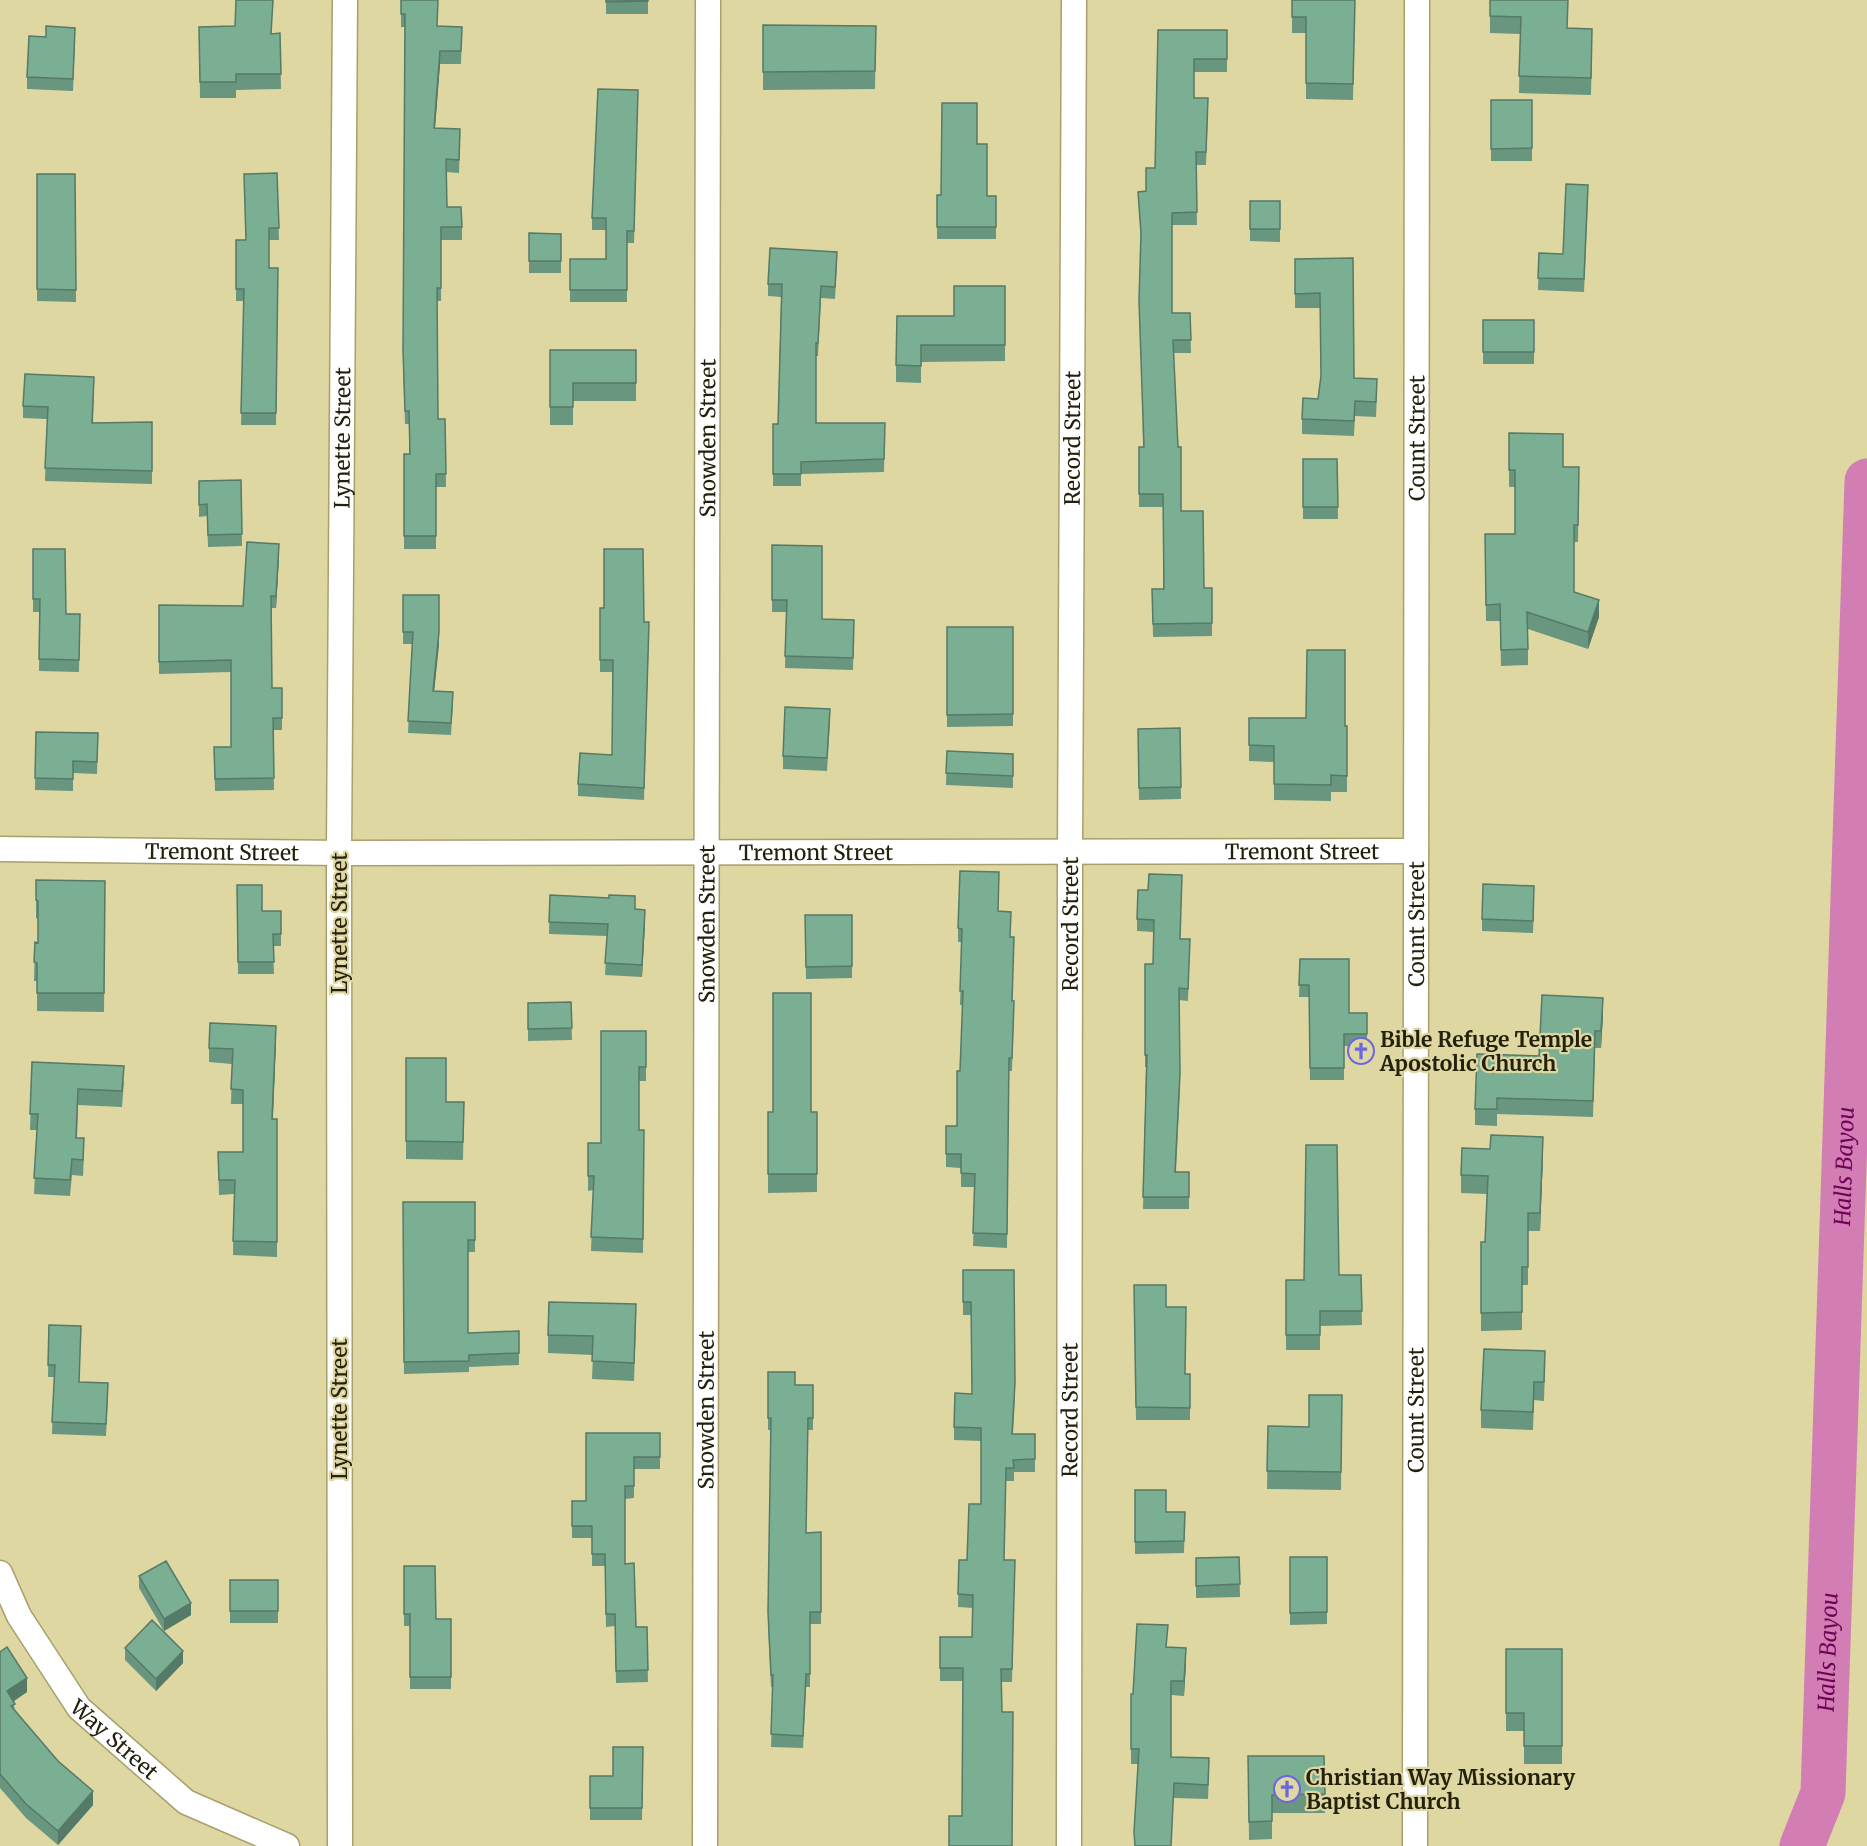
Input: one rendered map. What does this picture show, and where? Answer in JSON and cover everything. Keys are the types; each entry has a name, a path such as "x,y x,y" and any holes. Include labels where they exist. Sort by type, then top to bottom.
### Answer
{"street":[{"name":"Lynette Street","path":"340,1846 339,853 345,0"},
{"name":"Snowden Street","path":"705,1846 708,0"},
{"name":"Record Street","path":"1069,1846 1074,0"},
{"name":"Count Street","path":"1415,1846 1417,0"},
{"name":"Tremont Street","path":"0,849 339,853 1070,853 1416,850"},
{"name":"Way Street","path":"0,1573 19,1616 79,1708 186,1802 287,1846"}],"building":[{"path":"236,0 273,0 271,34 280,33 281,74 236,74 236,82 200,82 199,27 235,26"},
{"path":"401,0 438,0 437,26 462,27 461,51 440,51 434,128 460,129 459,160 446,159 447,207 461,207 462,227 441,227 441,288 437,288 438,419 445,419 446,474 436,474 436,536 404,536 404,454 410,454 409,411 405,411 403,350 405,14 401,14"},
{"path":"606,0 648,0 648,1 606,2"},
{"path":"1292,0 1355,0 1353,84 1306,83 1306,17 1292,17"},
{"path":"1490,0 1568,0 1567,28 1592,29 1591,78 1519,76 1521,17 1490,16"},
{"path":"763,25 876,26 875,71 763,72"},
{"path":"46,26 75,28 73,79 27,77 29,36 46,37"},
{"path":"1158,30 1227,30 1227,59 1194,59 1194,98 1208,98 1206,152 1196,152 1197,212 1172,213 1172,313 1190,313 1191,340 1173,340 1178,447 1181,447 1181,511 1203,511 1204,588 1212,588 1212,623 1153,624 1152,589 1164,589 1163,494 1139,494 1139,447 1144,447 1139,301 1141,233 1138,192 1146,191 1146,168 1155,168"},
{"path":"598,89 638,90 634,231 627,231 627,290 570,290 570,259 606,259 606,218 592,218"},
{"path":"1491,100 1532,100 1532,148 1491,149"},
{"path":"942,103 977,103 977,144 987,144 987,196 996,196 996,227 937,227 937,195 941,195"},
{"path":"277,173 279,228 269,228 269,268 278,268 276,413 241,413 244,289 236,289 236,240 246,240 244,174"},
{"path":"37,174 75,174 76,290 37,289"},
{"path":"1566,184 1588,185 1584,279 1538,278 1539,253 1563,254"},
{"path":"1250,201 1280,201 1280,229 1250,229"},
{"path":"529,233 561,234 561,261 529,261"},
{"path":"770,248 837,252 835,287 821,286 818,343 816,343 816,423 885,423 884,459 801,462 801,474 773,474 773,424 778,424 782,284 768,284"},
{"path":"1353,258 1354,378 1377,379 1376,402 1355,401 1354,421 1302,419 1303,398 1318,399 1321,376 1320,293 1295,294 1295,259"},
{"path":"954,286 1005,286 1005,345 921,345 921,366 896,365 897,316 954,316"},
{"path":"1483,320 1534,320 1534,352 1483,352"},
{"path":"550,350 636,350 636,383 573,383 573,407 550,407"},
{"path":"25,374 94,377 92,423 152,422 152,471 45,468 48,407 23,406"},
{"path":"1509,433 1563,434 1563,467 1579,467 1578,525 1574,525 1574,592 1599,600 1588,632 1527,612 1528,649 1501,650 1500,604 1486,605 1485,534 1515,534 1515,470 1509,470"},
{"path":"1303,459 1337,459 1338,507 1303,507"},
{"path":"241,480 242,534 208,535 207,504 199,505 199,481"},
{"path":"247,542 279,544 276,596 271,596 272,688 282,688 282,718 273,718 274,778 215,779 214,747 231,747 231,660 159,662 159,605 243,606"},
{"path":"772,545 822,546 822,619 854,620 853,658 785,656 787,600 772,600"},
{"path":"33,549 65,549 66,614 80,614 79,660 39,659 40,599 33,599"},
{"path":"604,549 643,549 644,622 649,622 644,788 578,784 580,753 612,755 613,660 600,660 600,608 604,608"},
{"path":"403,595 439,595 439,632 433,691 453,692 451,723 408,721 413,632 403,632"},
{"path":"947,627 1013,627 1013,714 947,715"},
{"path":"1307,650 1345,650 1347,776 1331,775 1331,785 1274,784 1274,746 1249,745 1249,718 1306,718"},
{"path":"785,707 830,709 827,758 783,756"},
{"path":"1180,728 1181,787 1139,788 1138,729"},
{"path":"36,732 98,733 97,762 73,761 73,779 35,778"},
{"path":"947,751 1013,754 1013,776 946,773"},
{"path":"960,871 999,872 998,911 1011,912 1010,937 1014,937 1012,1001 1014,1001 1012,1058 1009,1058 1007,1234 973,1233 975,1174 961,1173 961,1154 946,1154 946,1126 957,1126 957,1071 960,1071 963,991 960,991 962,929 958,928"},
{"path":"1149,874 1182,875 1180,939 1190,939 1188,989 1179,988 1180,1074 1175,1172 1189,1172 1189,1197 1143,1197 1147,1055 1145,1055 1145,964 1153,964 1154,920 1137,919 1138,890 1148,890"},
{"path":"36,880 105,881 104,993 37,993 37,963 34,962 35,942 38,943"},
{"path":"1483,884 1534,886 1533,921 1482,919"},
{"path":"237,885 262,885 262,911 281,911 281,934 273,934 274,962 238,962"},
{"path":"550,895 609,898 609,895 635,896 635,909 645,910 642,965 605,963 608,924 549,922"},
{"path":"805,915 852,915 852,966 806,967"},
{"path":"1300,959 1349,959 1349,1013 1367,1013 1367,1034 1344,1034 1344,1068 1310,1068 1309,985 1299,985"},
{"path":"773,993 811,993 811,1112 817,1112 817,1174 768,1174 768,1112 773,1112"},
{"path":"1542,995 1603,998 1601,1031 1595,1031 1593,1101 1497,1098 1497,1109 1475,1109 1477,1054 1539,1056"},
{"path":"571,1002 572,1028 528,1029 528,1003"},
{"path":"210,1023 276,1026 272,1119 277,1119 277,1242 233,1241 235,1180 219,1180 218,1152 243,1152 243,1090 231,1089 233,1049 209,1048"},
{"path":"601,1031 646,1031 646,1067 639,1067 639,1130 644,1130 643,1239 591,1237 594,1176 588,1176 588,1143 601,1143"},
{"path":"406,1058 446,1058 446,1102 464,1102 463,1142 406,1141"},
{"path":"32,1062 124,1066 122,1091 78,1089 76,1138 84,1138 83,1160 72,1159 70,1180 34,1178 38,1114 30,1114"},
{"path":"1491,1135 1543,1137 1540,1213 1528,1213 1528,1267 1522,1267 1522,1312 1481,1313 1481,1242 1485,1242 1488,1176 1461,1175 1462,1148 1490,1149"},
{"path":"1306,1145 1337,1145 1339,1275 1361,1275 1362,1311 1320,1311 1320,1335 1286,1335 1286,1280 1304,1280"},
{"path":"403,1202 475,1202 475,1240 468,1240 468,1333 519,1331 519,1353 469,1355 469,1361 404,1362"},
{"path":"963,1270 1014,1270 1015,1383 1012,1434 1035,1434 1035,1459 1013,1460 1014,1468 1006,1468 1004,1560 1015,1560 1012,1669 1001,1669 1002,1712 1013,1712 1012,1846 949,1846 949,1816 962,1816 963,1668 940,1668 940,1637 972,1637 973,1595 958,1594 959,1560 967,1560 969,1504 981,1504 981,1428 954,1427 955,1393 972,1394 971,1302 963,1302"},
{"path":"1134,1285 1166,1285 1166,1307 1186,1307 1185,1374 1190,1374 1190,1408 1136,1407"},
{"path":"549,1302 636,1304 634,1363 592,1361 593,1336 548,1335"},
{"path":"49,1325 81,1326 79,1382 108,1383 106,1424 52,1422 55,1365 48,1365"},
{"path":"1484,1349 1545,1351 1544,1382 1534,1382 1533,1412 1481,1410"},
{"path":"768,1372 795,1372 795,1385 813,1385 813,1418 808,1418 806,1533 821,1532 821,1612 810,1612 810,1674 806,1674 803,1736 771,1734 773,1675 771,1675 768,1612 771,1418 768,1418"},
{"path":"1309,1395 1342,1395 1341,1472 1267,1471 1268,1426 1309,1427"},
{"path":"586,1433 660,1433 660,1457 634,1457 634,1486 625,1486 625,1564 634,1563 636,1627 647,1627 648,1670 616,1671 615,1614 606,1614 605,1554 592,1554 592,1526 572,1526 572,1501 586,1501"},
{"path":"1135,1490 1166,1490 1166,1512 1185,1512 1184,1541 1135,1542"},
{"path":"1239,1557 1240,1584 1196,1586 1196,1558"},
{"path":"1290,1557 1327,1557 1327,1612 1290,1613"},
{"path":"166,1561 191,1603 164,1619 139,1576"},
{"path":"404,1566 435,1566 436,1619 451,1619 451,1677 410,1677 410,1614 404,1614"},
{"path":"230,1580 278,1580 278,1611 230,1611"},
{"path":"152,1620 183,1651 156,1679 125,1648"},
{"path":"1137,1624 1168,1625 1166,1647 1186,1648 1184,1681 1171,1681 1171,1757 1209,1758 1208,1785 1174,1783 1171,1846 1135,1846 1139,1749 1131,1749 1131,1694 1133,1694"},
{"path":"7,1647 27,1678 7,1691 15,1704 11,1706 58,1761 93,1791 58,1831 26,1804 0,1774 0,1652"},
{"path":"1506,1649 1562,1649 1562,1746 1524,1746 1524,1713 1506,1713"},
{"path":"613,1747 643,1747 642,1808 590,1808 590,1776 613,1776"},
{"path":"1248,1756 1324,1756 1325,1794 1272,1795 1272,1821 1249,1822"}],"waterway":[{"name":"Halls Bayou","path":"1802,1846 1823,1793 1867,481"}],"place":[{"name":"Bible Refuge Temple Apostolic Church","path":"1361,1051"},
{"name":"Christian Way Missionary Baptist Church","path":"1287,1789"}]}
